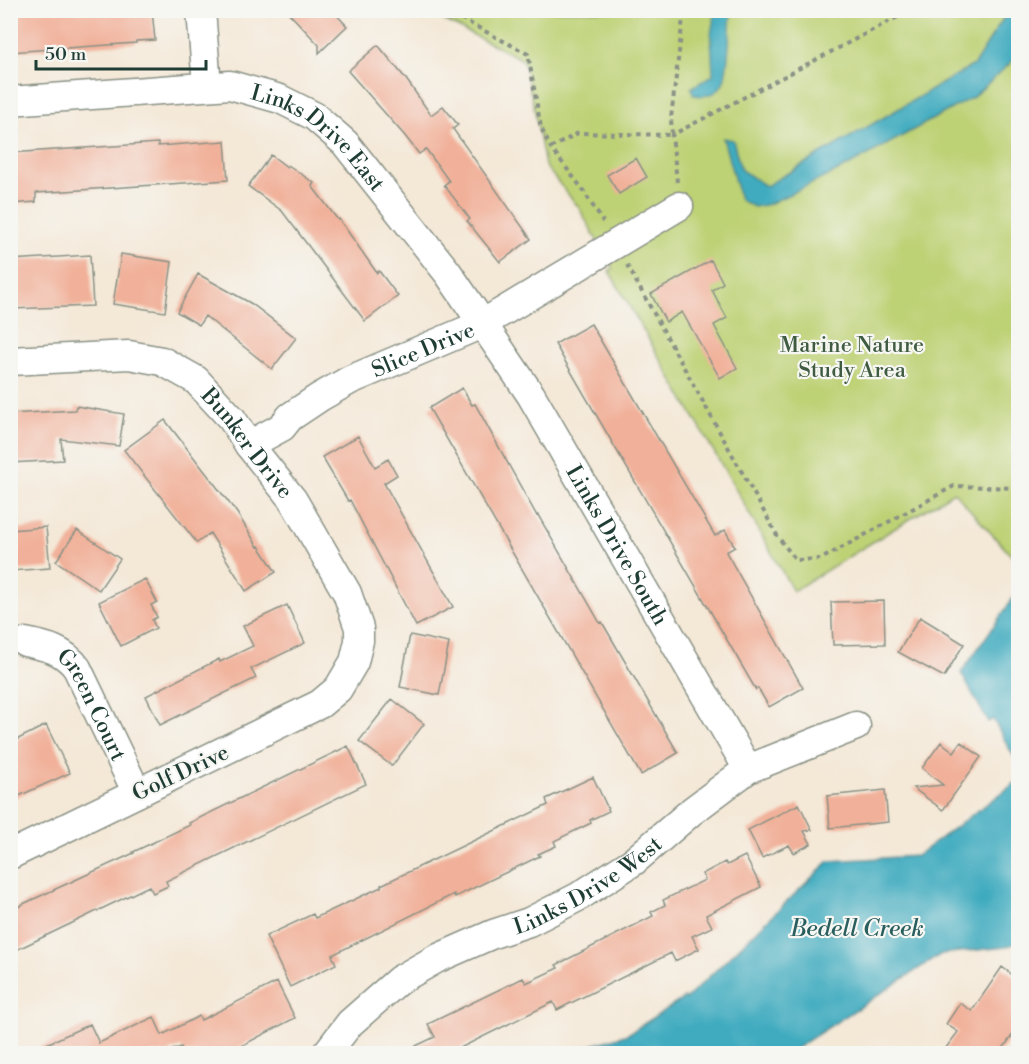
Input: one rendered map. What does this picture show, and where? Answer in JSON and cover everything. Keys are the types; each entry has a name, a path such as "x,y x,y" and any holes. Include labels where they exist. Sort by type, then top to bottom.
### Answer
{"street":[{"path":"201,10 207,86"},
{"name":"Links Drive East","path":"10,101 230,85 280,99 314,116 345,142 448,273 482,324"},
{"name":"Slice Drive","path":"249,445 282,427 290,417 350,380 482,324 679,207"},
{"name":"Links Drive South","path":"482,324 531,395 748,769"},
{"name":"Bunker Drive","path":"10,361 129,355 162,361 196,380 232,418 249,445 294,500 347,593 359,628 359,641 354,662 343,680"},
{"name":"Green Court","path":"25,642 51,647 71,659 137,793"},
{"name":"Golf Drive","path":"10,855 320,704 338,689 343,680"},
{"name":"Links Drive West","path":"326,1053 350,1023 399,980 435,959 493,934 529,922 578,897 634,861 692,811 748,769 856,726"}],"path":[{"path":"445,10 528,54 541,128 551,148 581,187 607,249 778,537 796,560 821,559 954,486 1018,488"},
{"path":"679,207 671,118 684,10"},
{"path":"551,148 578,133 672,135 911,10"}],"green space":[{"name":"Marine Nature Study Area","path":"426,11 1008,11 974,65 771,183 770,193 778,199 844,168 973,97 1018,56 1018,563 954,492 793,591 609,271 613,269 579,208 545,166 523,60"}],"water":[{"path":"715,11 731,11 725,77 714,93 694,95 691,88 713,75 711,35"},
{"path":"1008,11 1018,11 1018,56 973,97 844,168 769,204 754,207 740,200 723,138 733,140 741,170 766,186 974,65"},
{"path":"1018,591 1018,764 993,719 988,722 961,673"},
{"name":"Bedell Creek","path":"1018,781 1018,942 1006,947 941,954 789,1053 575,1053 576,1050 628,1034 684,998 686,999 829,861 916,856"}],"building":[{"path":"10,10 152,10 155,40 10,52"},
{"path":"286,10 332,10 347,26 319,53 319,45"},
{"path":"378,45 431,115 443,106 458,125 453,129 531,239 500,262 467,221 470,219 444,185 449,181 426,149 419,154 348,71"},
{"path":"225,141 228,180 36,193 36,202 10,204 10,153"},
{"path":"271,155 314,183 312,186 339,219 377,273 379,271 398,296 365,321 282,211 248,186"},
{"path":"636,158 647,177 619,194 607,175"},
{"path":"121,254 172,262 165,312 113,304"},
{"path":"90,255 93,306 10,309 10,260"},
{"path":"711,260 723,283 712,290 727,318 714,325 737,368 720,378 682,312 666,322 651,294"},
{"path":"198,274 252,304 296,338 272,369 205,316 199,325 177,312"},
{"path":"591,324 715,536 725,530 735,547 726,552 803,688 769,707 758,688 756,690 555,344"},
{"path":"462,388 472,405 475,404 537,516 678,753 641,775 429,408"},
{"path":"76,406 124,414 119,446 61,439 63,460 10,463 10,414 75,410"},
{"path":"165,420 237,513 276,572 246,591 210,533 197,543 124,450"},
{"path":"358,436 375,467 388,459 397,475 384,483 453,607 416,626 350,500 348,501 322,457"},
{"path":"46,527 50,568 10,571 10,530"},
{"path":"77,530 120,559 99,590 56,561"},
{"path":"145,579 157,602 151,605 157,617 152,620 156,628 121,646 99,602"},
{"path":"884,601 885,644 833,645 831,602"},
{"path":"287,605 305,643 251,669 256,678 160,725 146,696 219,659 220,662 253,646 243,626"},
{"path":"920,617 964,644 944,677 898,652"},
{"path":"410,635 449,643 439,695 400,687"},
{"path":"392,699 424,724 392,766 359,741"},
{"path":"46,725 70,773 10,800 10,743"},
{"path":"941,742 954,752 961,742 981,757 943,810 913,788 943,785 922,768"},
{"path":"348,746 366,784 166,881 168,886 153,893 149,886 10,953 10,912 23,904 134,853 190,825 189,823"},
{"path":"593,777 609,811 590,820 591,823 554,841 556,846 538,854 540,856 455,897 454,894 332,955 336,964 290,987 266,936 313,914 315,918 381,887 548,805 546,799"},
{"path":"885,790 888,822 830,828 827,796"},
{"path":"799,804 812,830 804,831 811,844 794,853 789,845 762,858 748,830"},
{"path":"745,856 761,887 706,915 712,927 692,936 699,949 675,961 671,953 557,1010 553,1002 450,1053 401,1053 435,1037 428,1024 523,978 526,983 558,968 556,965 653,916 651,912 665,905 663,900 705,880 702,874 725,862 727,865"},
{"path":"1002,967 1018,979 1018,1027 1000,1053 942,1053 958,1032 946,1024 960,1003 972,1011"},
{"path":"277,982 295,1018 239,1047 242,1053 184,1053 181,1047 170,1051 171,1053 27,1053 90,1024 99,1043 154,1017 162,1035 199,1016 201,1020"}]}
